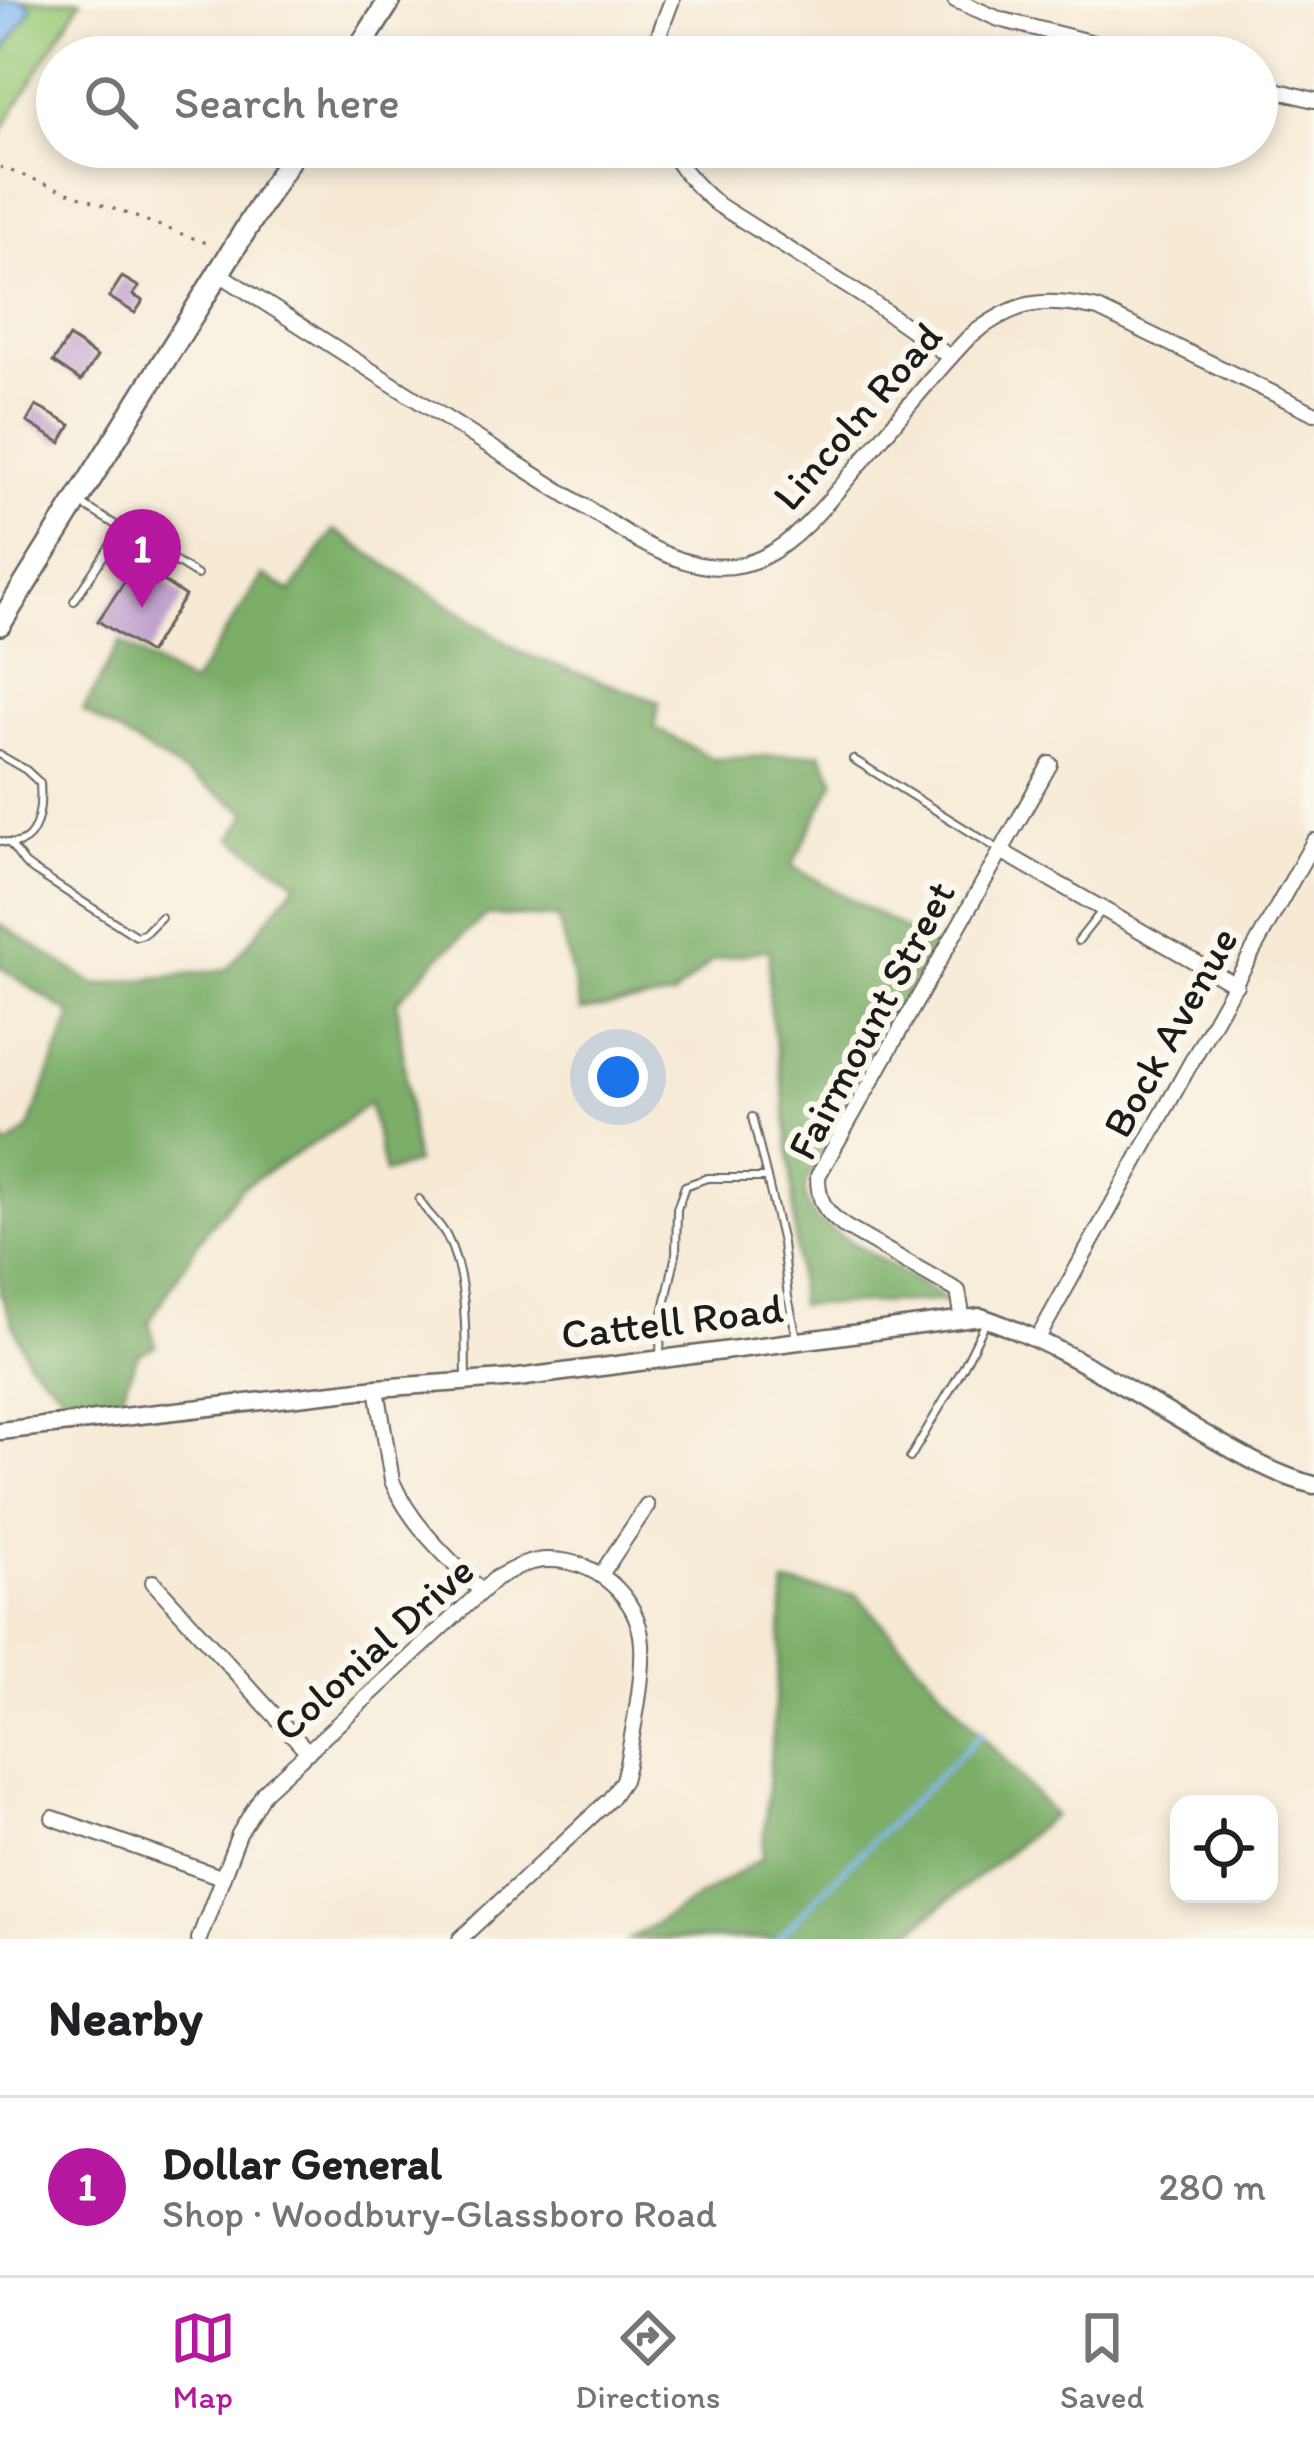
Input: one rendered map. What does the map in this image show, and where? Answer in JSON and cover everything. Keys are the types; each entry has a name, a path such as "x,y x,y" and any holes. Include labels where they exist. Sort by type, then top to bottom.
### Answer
{"main road":[{"path":"367,36 390,0"},
{"path":"0,624 284,168"}],"street":[{"path":"658,36 672,0"},
{"path":"956,0 999,19 1066,36"},
{"path":"1278,91 1314,100"},
{"path":"681,168 717,204 950,357"},
{"name":"Lincoln Road","path":"218,273 637,540 693,565 756,561 798,536 950,357 991,320 1042,300 1098,309 1314,413"},
{"name":"Fairmount Street","path":"962,1319 958,1291 827,1214 818,1195 818,1176 1050,764"},
{"name":"Bock Avenue","path":"1038,1338 1314,841"},
{"path":"1000,850 1236,985"},
{"name":"Cattell Road","path":"0,1431 660,1360 981,1317 1038,1338 1239,1454 1314,1485"},
{"path":"377,1388 398,1495 410,1515 481,1591"},
{"path":"460,1939 610,1799 622,1780 642,1642 634,1613 602,1574 647,1506"},
{"name":"Colonial Drive","path":"200,1939 238,1834 265,1792 481,1591 496,1578 533,1562 571,1562 602,1574"},
{"path":"153,1582 308,1752"},
{"path":"53,1818 221,1877"}],"lane":[{"path":"76,501 197,575"},
{"path":"74,602 121,529"},
{"path":"0,755 40,784 41,812 26,838 11,845"},
{"path":"853,759 1000,850"},
{"path":"0,841 11,845 36,872 136,936 160,917"},
{"path":"1078,941 1104,909"},
{"path":"752,1117 782,1243 798,1342"},
{"path":"660,1360 661,1323 676,1254 677,1209 686,1186 707,1178 767,1178"},
{"path":"419,1199 453,1252 465,1318 466,1382"},
{"path":"910,1458 988,1319"}],"path":[{"path":"0,167 231,252"}],"green space":[{"path":"0,0 81,0 59,36 36,36 36,74 0,133"},
{"path":"334,530 522,653 659,702 655,728 714,759 821,753 835,780 792,866 933,945 805,1185 806,1201 817,1221 949,1301 799,1305 784,1092 769,1004 769,949 713,960 672,997 581,1011 558,918 487,915 397,1001 415,1163 385,1173 369,1103 241,1188 205,1232 149,1322 156,1346 138,1354 120,1398 73,1404 28,1361 0,1292 0,1142 10,1145 29,1128 72,1015 0,967 0,924 96,985 228,969 297,882 232,838 248,812 83,711 120,642 191,685 263,575 291,592"},
{"path":"785,1584 857,1595 1054,1815 901,1939 630,1939 762,1858"}],"water":[{"path":"0,0 22,0 33,7 0,57"}],"building":[{"path":"122,277 139,287 133,295 143,301 135,313 109,297"},
{"path":"69,337 97,357 81,381 53,362"},
{"path":"36,406 71,425 61,443 27,422"},
{"path":"137,563 185,596 149,653 98,621"}],"waterway":[{"path":"778,1939 984,1731"}],"place":[{"name":"Dollar General","path":"142,608"}]}
